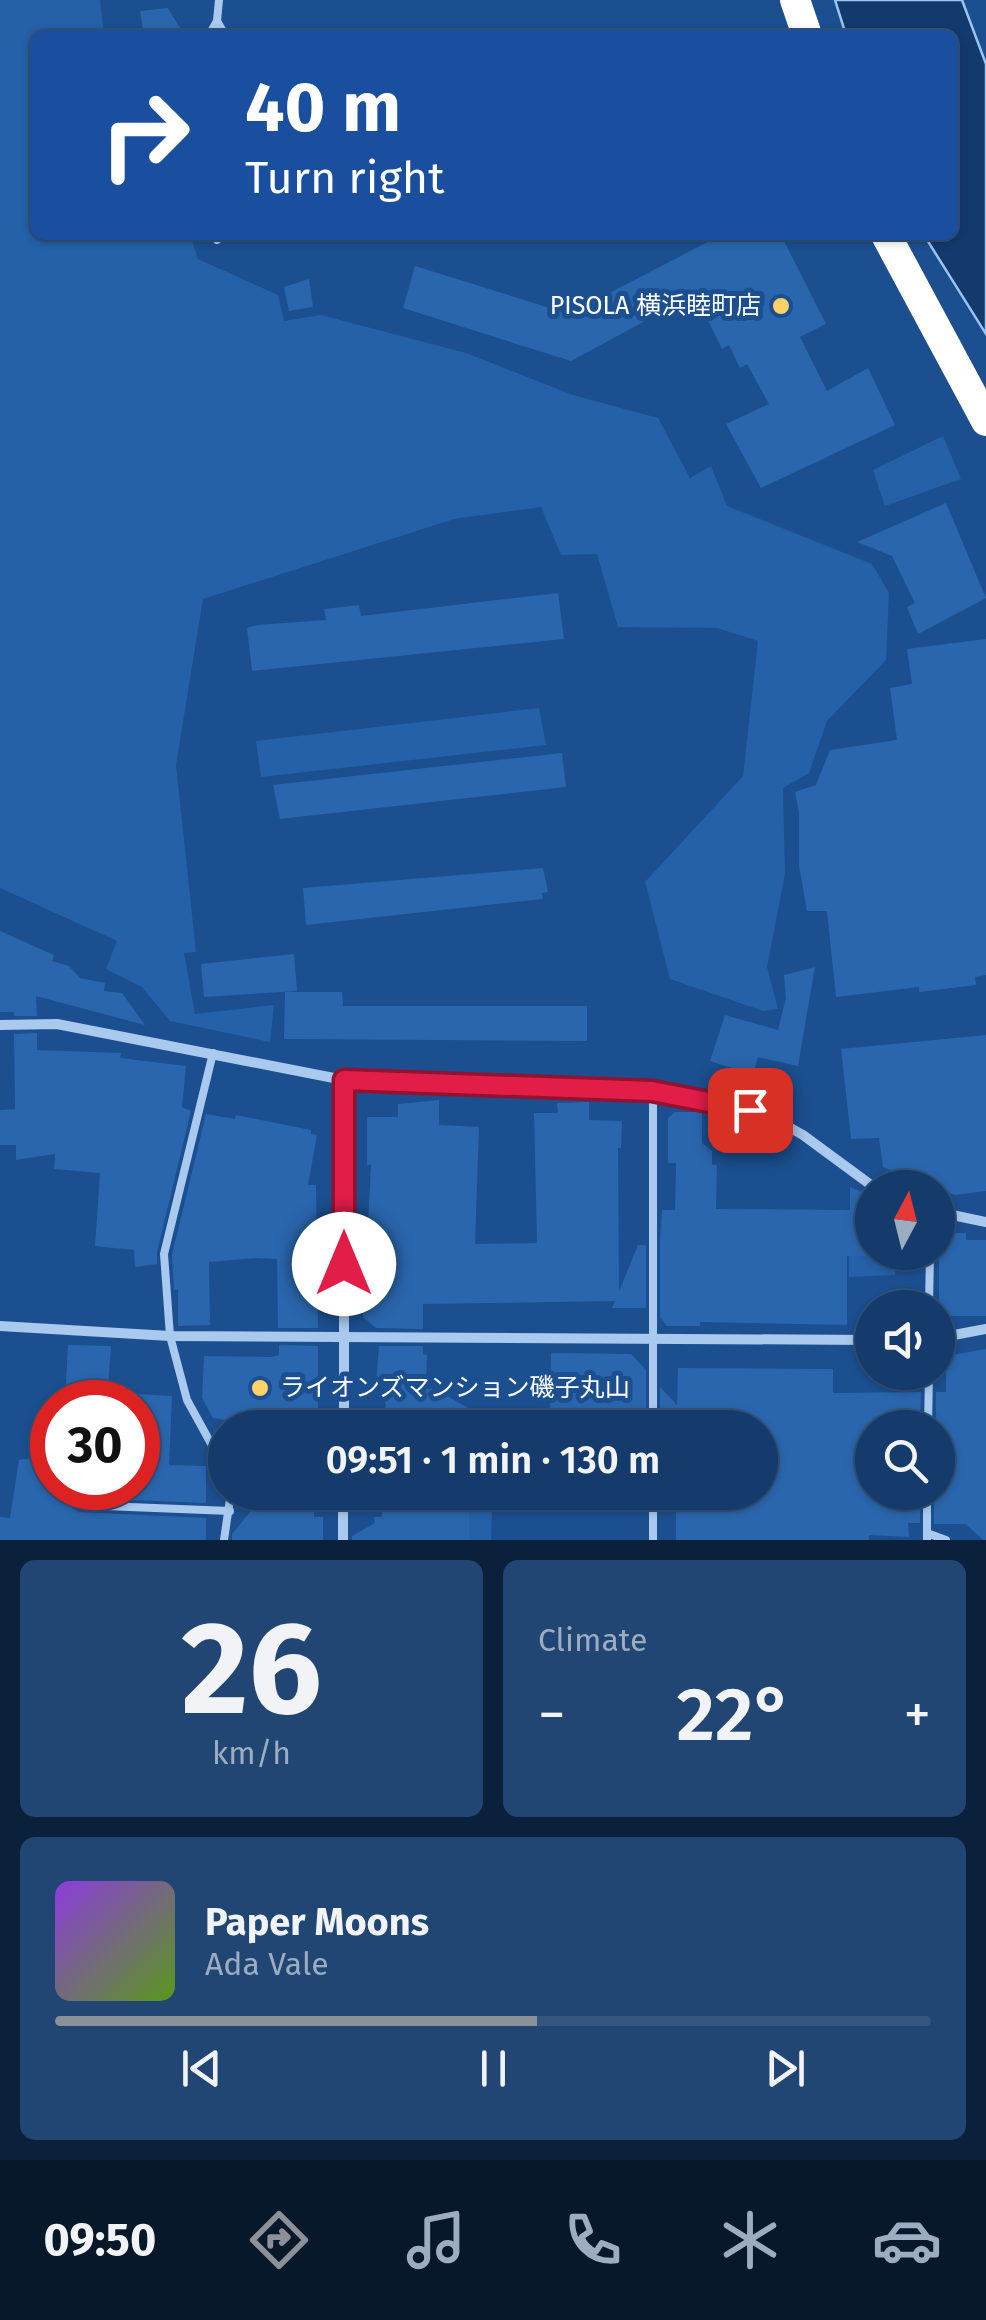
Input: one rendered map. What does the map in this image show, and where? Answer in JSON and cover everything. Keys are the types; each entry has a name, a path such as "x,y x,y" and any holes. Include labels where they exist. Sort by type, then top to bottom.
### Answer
{"highway":[{"path":"795,0 805,30"},
{"path":"889,240 986,421"}],"street":[{"path":"0,1025 57,1024 344,1080 652,1091 711,1100 770,1116 823,1149 855,1176"},
{"path":"344,1080 344,1410"},
{"path":"955,1216 986,1222"},
{"path":"0,1326 170,1336 855,1340"},
{"path":"955,1335 986,1329"},
{"path":"343,1540 344,1510"}],"lane":[{"path":"212,30 219,0"},
{"path":"217,21 222,30"},
{"path":"208,1438 187,1400 170,1336 164,1254 212,1053"},
{"path":"652,1091 653,1410"},
{"path":"160,1508 230,1511 224,1540"},
{"path":"652,1540 653,1510"},
{"path":"927,1510 927,1536 946,1540"}],"shaded area":[{"path":"0,0 100,0 103,30 30,30 30,240 192,240 198,259 278,295 284,321 321,315 466,353 573,395 658,418 690,478 711,466 727,506 872,564 889,593 886,660 827,721 809,773 783,788 785,874 767,967 778,1009 763,1011 670,979 645,882 743,776 758,641 717,628 618,627 597,554 561,555 541,507 454,519 203,599 176,765 196,952 184,953 195,1014 274,1005 270,1042 170,1021 142,987 106,969 117,941 0,888"},
{"path":"835,0 962,0 986,64 986,334 927,240 958,240 958,30 844,30"},
{"path":"943,436 961,479 885,506 873,470"},
{"path":"539,708 546,745 261,777 256,741"},
{"path":"849,1250 855,1251 855,1270 895,1270 895,1275 849,1277"},
{"path":"469,1510 492,1510 491,1540 469,1540"}],"building":[{"path":"168,8 181,30 143,30 140,11"},
{"path":"711,240 784,240 826,324 800,337 827,391 868,368 895,425 761,488 726,424 769,404 747,364 740,368 729,345 722,349 695,294 571,361 403,308 415,266 569,314"},
{"path":"309,279 313,307 289,311 284,287"},
{"path":"946,503 986,598 918,634 907,607 915,603 892,556 857,542"},
{"path":"558,593 564,639 252,671 247,628 257,625 326,620 324,609 359,605 361,616"},
{"path":"986,639 986,975 975,977 976,985 836,997 827,911 807,911 799,866 795,792 816,785 830,750 897,740 890,688 912,684 907,649"},
{"path":"562,753 566,787 280,819 273,785"},
{"path":"543,868 548,892 542,893 543,899 306,925 303,888"},
{"path":"0,931 54,955 52,961 69,966 80,978 105,983 104,991 122,993 145,1025 36,996 37,1016 0,1012"},
{"path":"294,954 297,991 204,997 201,964"},
{"path":"815,967 798,1066 758,1057 753,1075 710,1061 725,1015 778,1030 786,998 784,975"},
{"path":"285,992 342,992 343,1006 587,1006 587,1041 284,1039"},
{"path":"37,1033 37,1050 121,1053 120,1058 186,1066 182,1107 191,1111 157,1264 135,1267 134,1250 95,1246 100,1173 54,1169 55,1154 16,1160 16,1145 0,1145 0,1110 15,1109 14,1034"},
{"path":"986,1035 986,1191 955,1195 955,1170 891,1170 883,1167 879,1138 851,1139 841,1049"},
{"path":"439,1100 439,1125 479,1127 475,1244 537,1243 534,1113 558,1113 557,1103 589,1102 589,1120 622,1121 618,1148 619,1291 638,1245 646,1245 646,1308 612,1308 615,1301 423,1304 423,1329 376,1328 363,1317 365,1290 370,1291 367,1242 371,1165 367,1165 367,1117 398,1117 398,1104"},
{"path":"675,1112 702,1112 702,1143 712,1151 712,1165 717,1165 716,1209 850,1210 850,1187 855,1189 855,1256 847,1256 847,1325 700,1322 700,1326 667,1326 660,1317 660,1244 662,1210 675,1210 676,1163 668,1163 668,1118"},
{"path":"206,1114 235,1119 236,1115 311,1130 311,1134 317,1135 308,1185 316,1185 318,1328 278,1328 277,1259 256,1258 209,1262 210,1325 178,1326 178,1290 174,1290 172,1255"},
{"path":"955,1233 966,1233 966,1240 986,1240 986,1316 955,1316 955,1290 939,1290 939,1270 955,1270"},
{"path":"68,1345 111,1346 109,1380 66,1380"},
{"name":"ライオンズマンション磯子丸山","path":"279,1345 318,1346 318,1410 209,1410 202,1398 204,1356 279,1355"},
{"path":"379,1346 423,1346 423,1354 427,1355 426,1389 434,1389 472,1410 385,1410 386,1383 376,1383"},
{"path":"986,1349 986,1540 966,1524 934,1524 934,1510 955,1510 955,1410 936,1410 936,1392 955,1390 955,1354"},
{"path":"551,1353 631,1354 646,1370 646,1410 550,1410"},
{"path":"678,1368 833,1369 833,1393 921,1392 920,1410 855,1410 855,1510 920,1510 920,1523 908,1523 909,1537 869,1535 869,1540 676,1540 676,1510 778,1510 778,1410 660,1410 660,1387 677,1405"},
{"path":"160,1395 172,1396 169,1465 206,1466 206,1503 160,1501"},
{"path":"30,1458 30,1510 206,1518 206,1540 0,1540 0,1517 10,1518 19,1460"},
{"path":"252,1510 314,1510 314,1517 323,1517 323,1540 232,1540 232,1534"},
{"path":"382,1510 469,1510 469,1540 352,1540 352,1536 375,1523 374,1517 382,1517"}],"place":[{"name":"PISOLA 横浜睦町店","path":"781,306"},
{"name":"ライオンズマンション磯子丸山","path":"260,1388"}],"route":[{"path":"344,1264 344,1080 652,1091 750,1110"}]}
